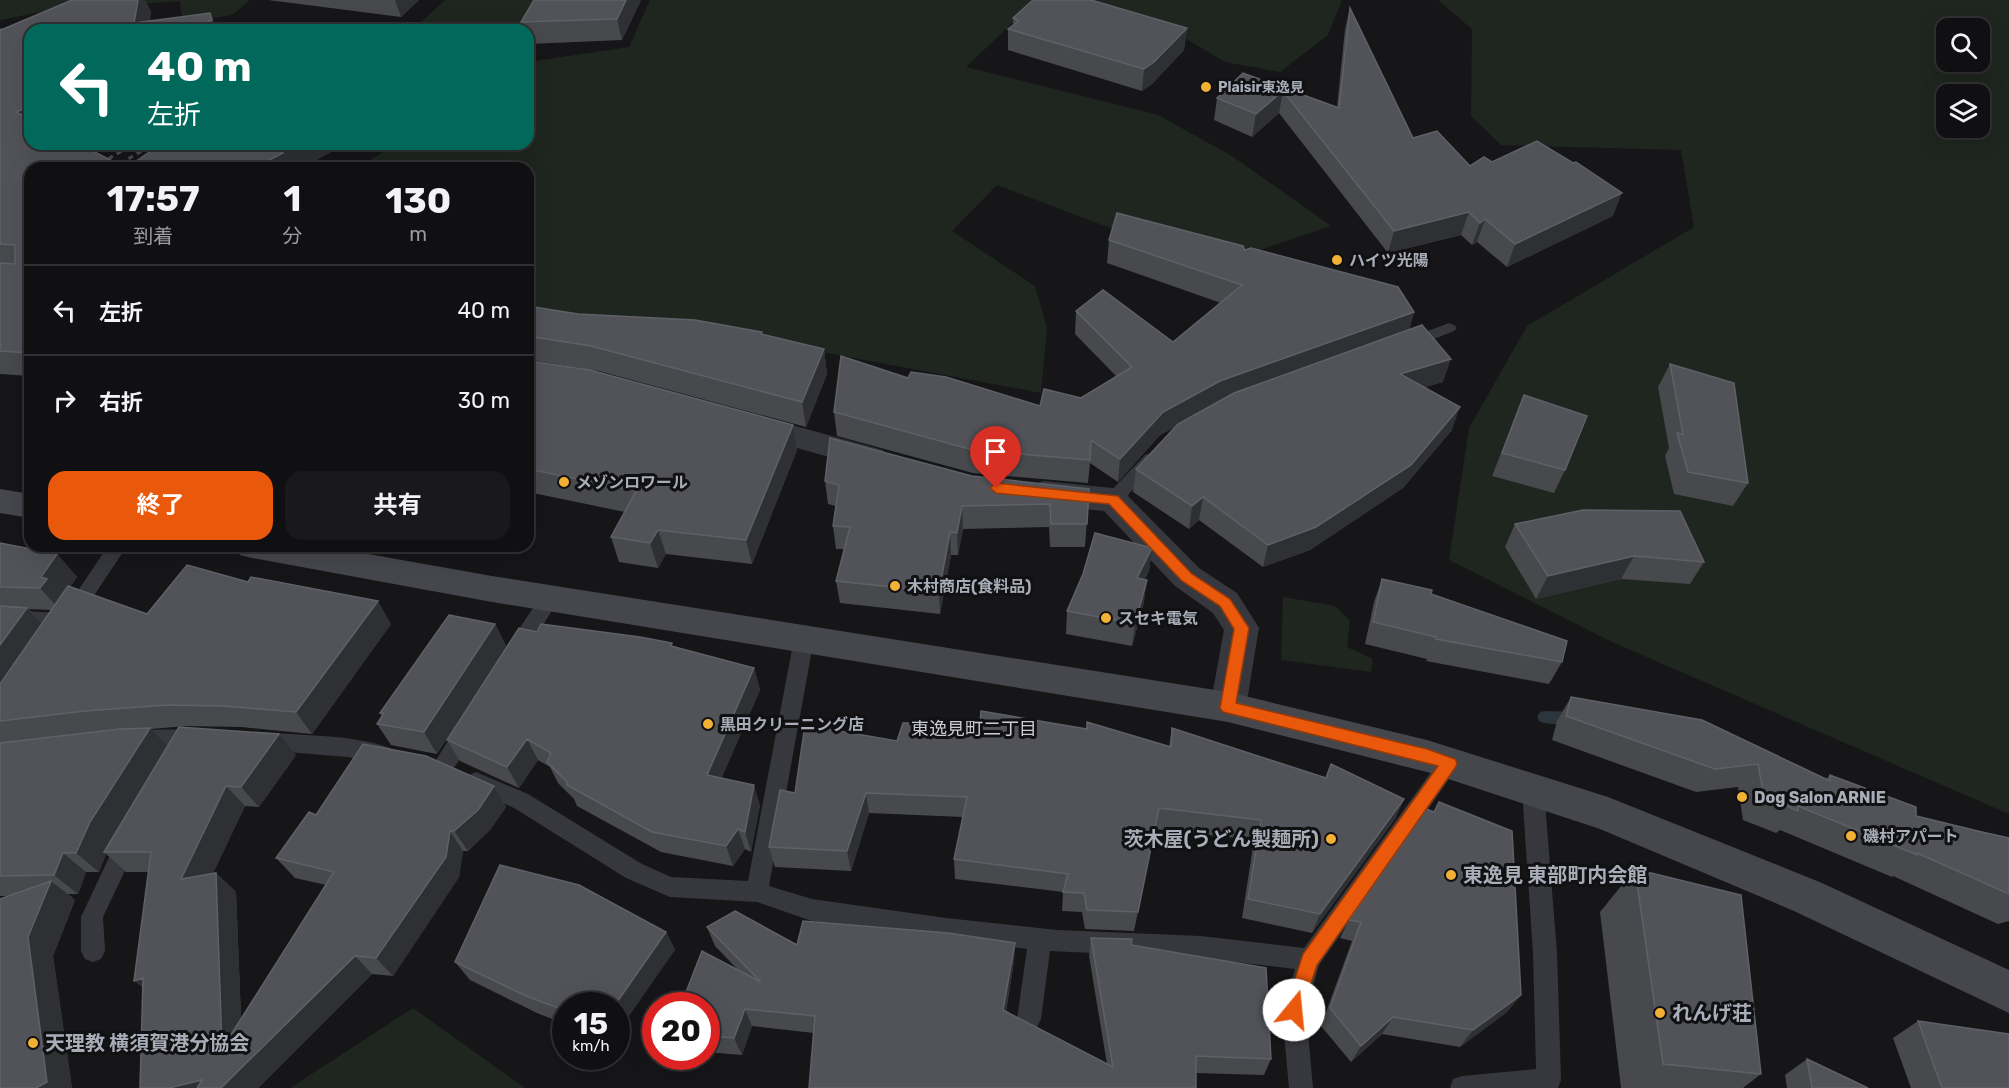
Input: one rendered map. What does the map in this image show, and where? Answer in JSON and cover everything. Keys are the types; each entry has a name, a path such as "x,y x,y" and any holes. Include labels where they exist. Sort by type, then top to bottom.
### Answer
{"street":[{"path":"728,418 896,465"},
{"path":"1020,490 1113,500 1187,578 1225,603 1242,628 1228,708"},
{"path":"0,501 24,505"},
{"path":"286,552 550,598 1228,708 1427,756 1608,814 1808,897 2009,992"}],"lane":[{"path":"1392,350 1449,328"},
{"path":"1113,500 1159,450"},
{"path":"54,640 114,552"},
{"path":"503,671 550,598"},
{"path":"0,617 67,621"},
{"path":"757,892 804,639"},
{"path":"443,766 479,709"},
{"path":"117,741 213,737"},
{"path":"180,756 191,738"},
{"path":"236,739 348,748 443,766 521,801 634,872 670,887 757,892 812,910 946,929 1040,939 1201,946 1309,960"},
{"path":"1301,1088 1294,1010 1309,960 1449,763"},
{"path":"1462,1088 1549,1080 1545,953 1533,790"},
{"path":"93,951 92,917 122,850 140,822"},
{"path":"1029,1019 1040,939"}],"shaded area":[{"path":"0,0 250,0 232,15 183,23 180,1 51,10 0,20"},
{"path":"445,0 535,0 521,24 419,24"},
{"path":"650,0 1342,0 1328,35 1280,72 1225,62 1163,25 1029,7 966,67 1158,115 1232,156 1331,226 1260,250 1118,231 997,185 952,231 1035,286 1047,328 1041,393 700,329 534,325 534,162 367,162 386,150 534,150 534,61 629,47"},
{"path":"1438,0 2009,0 2009,814 1612,642 1449,560 1469,428 1527,326 1694,227 1681,150 1501,145 1471,116 1472,29"},
{"path":"1283,597 1335,606 1350,621 1347,647 1373,659 1371,672 1281,660"},
{"path":"413,1008 525,1088 290,1088"}],"building":[{"path":"72,0 138,0 134,23 210,13 212,20 203,24 24,24 24,109 16,112 24,116 24,150 91,150 114,162 24,162 24,353 0,351 0,263 15,264 15,245 0,244 1,30"},
{"path":"534,0 626,0 617,19 521,22"},
{"path":"1033,0 1091,0 1187,28 1154,62 1144,69 1008,29 1019,21 1013,18"},
{"path":"1350,8 1413,138 1437,131 1470,166 1484,157 1492,162 1537,141 1573,163 1576,162 1622,193 1515,244 1485,219 1480,223 1469,212 1394,231 1283,91 1256,114 1217,98 1243,73 1339,108"},
{"path":"152,150 281,150 279,151 283,153 266,162 135,162"},
{"path":"1117,213 1243,246 1245,250 1251,248 1398,287 1414,312 1220,381 1163,412 1120,459 1091,440 1090,460 973,450 834,412 841,356 908,378 911,372 946,377 1040,406 1044,389 1081,398 1132,367 1076,311 1103,290 1173,342 1242,285 1109,240"},
{"path":"534,307 578,314 695,320 762,332 761,334 824,349 802,402 591,346 534,337"},
{"path":"1422,325 1451,359 1400,374 1460,407 1411,465 1316,527 1268,545 1203,497 1192,506 1136,469 1178,424 1234,393"},
{"path":"534,362 590,370 793,425 746,540 658,530 650,543 611,537 636,491 534,470"},
{"path":"1670,364 1734,383 1748,483 1688,472 1677,433 1683,434"},
{"path":"1524,395 1587,416 1565,470 1502,453"},
{"path":"830,438 972,476 1089,489 1087,524 1051,524 1050,504 962,506 957,533 950,532 939,592 836,581 850,527 833,526 839,485 825,481"},
{"path":"1583,510 1680,511 1704,562 1634,556 1548,576 1515,524"},
{"path":"1095,533 1152,548 1137,578 1147,580 1135,624 1067,611 1083,574"},
{"path":"0,543 24,548 24,552 57,554 41,577 47,579 40,588 0,587"},
{"path":"187,565 248,582 251,577 378,601 296,712 224,706 167,705 85,711 0,721 0,684 68,586 147,614"},
{"path":"1382,579 1432,590 1431,594 1567,641 1562,662 1436,639 1436,637 1373,622"},
{"path":"0,606 27,608 0,645"},
{"path":"449,615 495,624 424,732 377,724 384,713 380,713"},
{"path":"541,624 672,643 671,646 754,668 707,775 754,785 745,832 738,829 726,846 652,832 567,785 567,782 547,762 551,753 527,739 507,767 447,740 519,628 537,632"},
{"path":"1571,697 1702,720 1830,781 1830,775 1916,807 1916,816 2009,838 2009,894 1917,853 1917,855 1798,806 1798,811 1764,797 1758,764 1715,769 1566,716"},
{"path":"981,711 1087,729 1087,722 1171,747 1172,728 1326,778 1331,764 1404,799 1320,914 1248,899 1261,820 1159,808 1138,912 1087,910 1084,893 1063,892 1068,874 954,859 967,797 866,793 847,851 769,847 780,790 795,793 805,725 897,741 903,723 980,723"},
{"path":"179,727 279,734 241,787 226,786 181,879 216,873 222,1049 334,872 276,858 309,812 316,815 363,744 426,756 494,786 478,810 454,831 450,831 446,857 376,958 355,956 221,1088 197,1088 202,1080 169,1088 140,1088 143,978 134,981 151,852 104,852"},
{"path":"150,728 90,822 76,853 63,853 54,875 0,876 0,743 120,729"},
{"path":"1439,802 1512,831 1521,995 1473,1030 1393,1017 1361,1046 1330,1008 1361,922 1349,920 1426,809 1434,812"},
{"path":"500,865 579,885 666,932 624,992 552,992 552,1006 526,996 455,962"},
{"path":"1635,869 1741,895 1761,1074 1663,1064"},
{"path":"51,881 28,937 47,1082 36,1088 0,1088 0,899"},
{"path":"735,911 797,945 803,921 948,933 1015,943 1003,1010 1113,1067 1091,938 1132,939 1131,945 1266,968 1271,1059 1196,1056 1196,1088 809,1088 815,1016 745,1009 734,1038 720,1037 720,992 686,992 702,951 761,982 707,927"},
{"path":"1918,1021 2009,1034 2009,1088 1942,1088"},
{"path":"1807,1059 1868,1088 1812,1088"}],"waterway":[{"path":"1545,717 1575,717"}],"railway":[{"path":"102,162 124,150"},
{"path":"122,162 144,150"}],"place":[{"name":"Plaisir東逸見","path":"1206,87"},
{"name":"ハイツ光陽","path":"1337,260"},
{"name":"メゾンロワール","path":"564,482"},
{"name":"木村商店(食料品)","path":"895,586"},
{"name":"スセキ電気","path":"1106,618"},
{"name":"黒田クリーニング店","path":"708,724"},
{"name":"Dog Salon ARNIE","path":"1742,797"},
{"name":"磯村アパート","path":"1851,836"},
{"name":"茨木屋(うどん製麺所)","path":"1331,839"},
{"name":"東逸見 東部町内会館","path":"1451,875"},
{"name":"れんげ荘","path":"1660,1013"},
{"name":"天理教 横須賀港分協会","path":"33,1043"}],"district":[{"name":"東逸見町二丁目","path":"974,729"}],"route":[{"path":"996,488 1113,500 1187,578 1225,603 1242,628 1228,708 1449,763 1309,960 1294,1010"}]}
